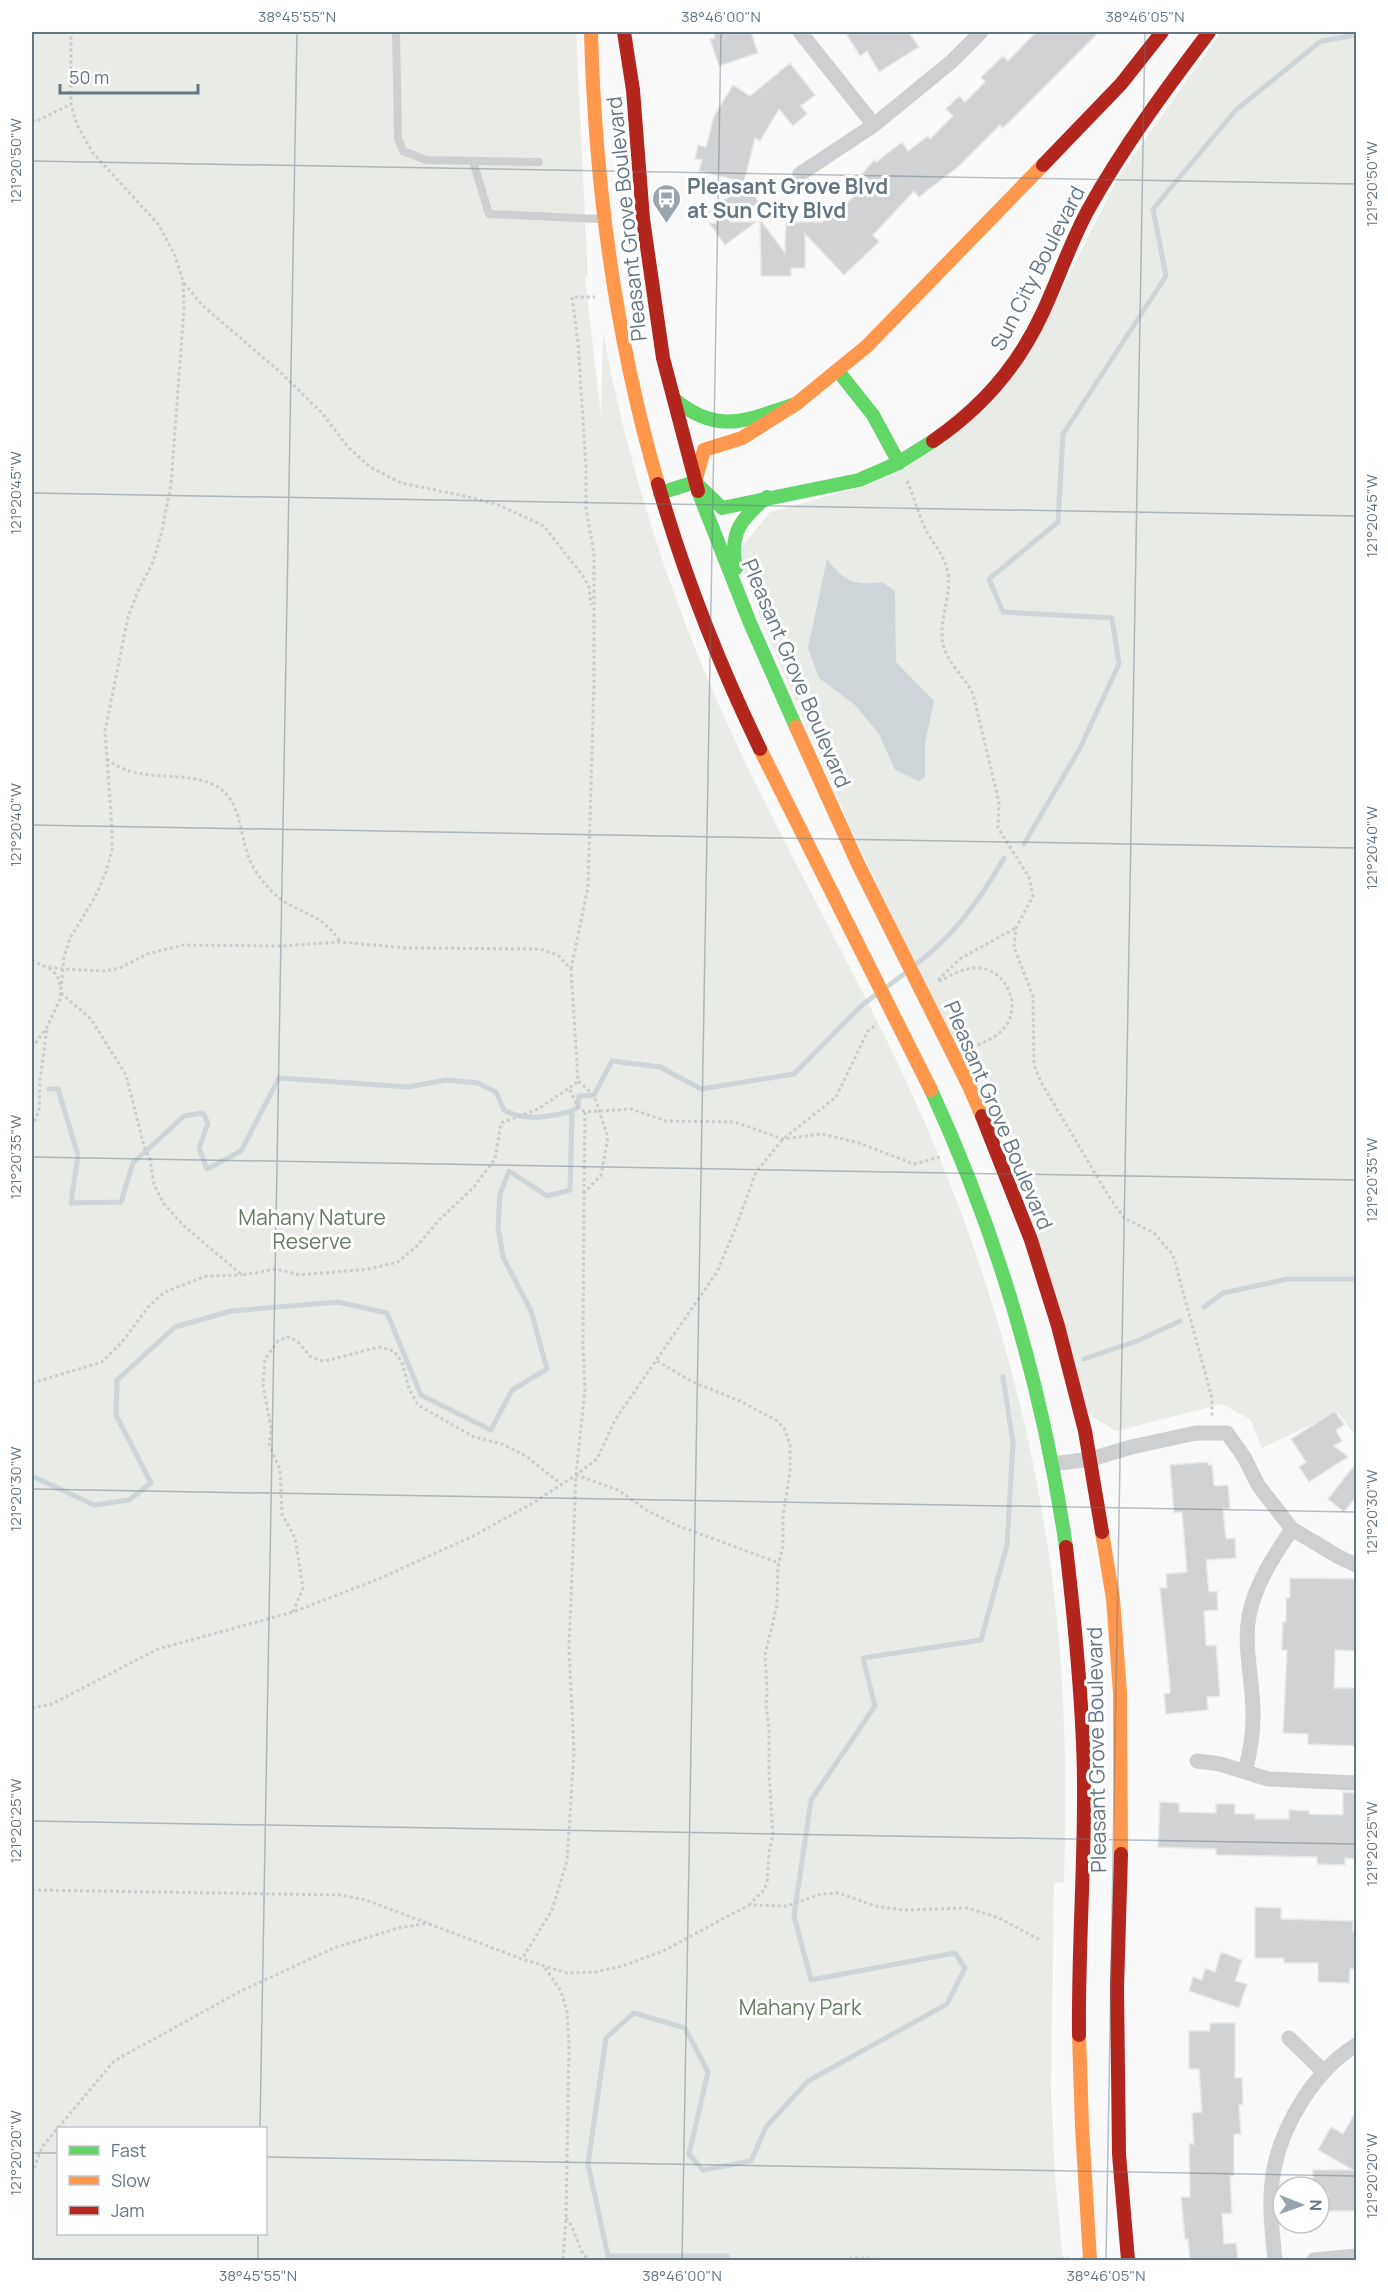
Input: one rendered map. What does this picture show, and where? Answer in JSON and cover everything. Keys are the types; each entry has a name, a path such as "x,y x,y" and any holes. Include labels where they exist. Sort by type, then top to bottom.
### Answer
{"main road":[{"name":"Pleasant Grove Boulevard","path":"591,32 595,140 614,296 636,400 660,493 691,586 715,647 768,763 900,1025 959,1152 988,1230 1035,1386 1052,1464 1073,1602 1082,1730 1079,2109 1090,2260"},
{"name":"Pleasant Grove Boulevard","path":"624,32 633,90 643,219 663,358 686,439 695,482 750,623 853,854 955,1057 1001,1160 1031,1240 1076,1389 1091,1459 1113,1599 1120,1692 1122,1810 1117,1988 1119,2154 1128,2260"},
{"name":"Sun City Boulevard","path":"1162,32 1120,84 867,346 796,404 742,438 704,450 695,482 722,508 870,477 947,433 982,402 1009,370 1035,328 1088,210 1140,126 1209,32"},
{"path":"838,371 873,416 899,462"},
{"path":"674,399 686,411 701,420 732,423 796,404"},
{"path":"660,493 695,482"},
{"path":"750,623 733,554 735,534 745,515 767,497"}],"street":[{"path":"800,32 874,125"},
{"path":"800,174 874,125 951,62 981,32"},
{"path":"1052,1464 1091,1459 1131,1447 1196,1433 1227,1433 1244,1457 1258,1485 1292,1529 1356,1565"},
{"path":"1245,1771 1252,1744 1254,1715 1248,1660 1249,1616 1262,1579 1292,1529"},
{"path":"1197,1761 1220,1764 1268,1779 1356,1783"},
{"path":"1288,2038 1324,2072"},
{"path":"1275,2260 1271,2195 1274,2168 1281,2144 1305,2098 1324,2072 1356,2045"},
{"path":"1314,2260 1356,2256"}],"lane":[{"path":"396,32 398,138 403,151 426,160 539,162"},
{"path":"473,161 489,214 603,219"}],"path":[{"path":"32,1128 39,1111 40,1080 47,1027 61,991 70,938 95,897 106,872 112,850 105,731 128,617 153,562 161,536 171,485 184,308 183,281 174,253 158,224 93,153 77,125 71,104 71,32"},
{"path":"32,122 71,104"},
{"path":"183,281 202,304 322,412 348,447 370,467 401,483 499,505 544,526 589,587 594,683 588,887 571,969 578,1082 594,1095 608,1137 602,1175 584,1193"},
{"path":"592,620 594,553 586,509 580,365 572,297 614,296"},
{"path":"899,462 925,530 946,562 947,604 942,637 948,659 967,681 973,693 999,801 998,828 1029,877 1033,896 1016,928 1014,947 1034,996 1034,1065 1047,1092 1124,1218 1154,1233 1173,1255 1212,1398 1212,1433"},
{"path":"107,759 119,770 207,782 228,794 238,811 243,844 256,872 278,897 332,928 340,942"},
{"path":"955,1057 994,1036 1005,1027 1012,1009 1010,992 1003,980 992,971 978,968 965,969 935,984 961,958 1016,928"},
{"path":"32,960 48,967 104,971 120,968 147,954 183,945 282,946 340,942 406,948 540,949 558,955 571,969"},
{"path":"48,967 57,975 61,991 91,1019 126,1075 144,1146 150,1159 154,1185 164,1204 183,1226 242,1275"},
{"path":"32,1708 52,1704 158,1649 293,1612 381,1578 473,1536 533,1503 597,1459 615,1420 717,1272 756,1172 783,1139 836,1097 868,1031 884,1018"},
{"path":"32,1048 47,1027"},
{"path":"32,1383 102,1362 122,1342 149,1306 165,1292 206,1276 242,1275 276,1269 300,1275 369,1269 398,1262 417,1246 440,1219 473,1188 495,1159 501,1123 538,1109 578,1082"},
{"path":"569,1088 578,1107 585,1112 631,1109 666,1121 735,1122 783,1139 822,1134 859,1143 914,1164 959,1152"},
{"path":"522,1959 552,1910 567,1861 574,1753 569,1648 576,1475 585,1389 583,1344 585,1112"},
{"path":"293,1612 303,1588 295,1538 282,1514 280,1470 269,1444 271,1428 264,1384 266,1359 278,1341 288,1337 297,1341 310,1356 325,1361 379,1347 393,1351 402,1362 409,1389 418,1405 474,1437 502,1444 526,1456 561,1484"},
{"path":"32,1890 340,1895 366,1900 522,1959 567,1972 595,1972 622,1966 663,1951 749,1905 764,1890 767,1883 773,1835 769,1728 766,1706 766,1646 777,1605 779,1563 783,1546 783,1516 791,1458 790,1444 784,1428 759,1410 693,1382 657,1361"},
{"path":"576,1475 618,1490 676,1525 779,1563"},
{"path":"749,1905 787,1906 821,1894 839,1893 884,1908 903,1910 968,1908 999,1918 1042,1941"},
{"path":"59,2127 114,2061 241,1990 334,1948 398,1928 430,1923"},
{"path":"544,1966 561,1991 567,2011 569,2057 563,2260"},
{"path":"32,2174 42,2147 57,2129"},
{"path":"566,2218 573,2226 585,2257 589,2260"},
{"path":"837,2260 857,2258 898,2260"}],"green space":[{"path":"32,32 576,32 588,277 585,277 601,416 603,332 638,482 687,628 752,777 888,1042 937,1151 982,1272 1018,1397 1032,1460 1053,1588 1063,1710 1064,1882 1054,1883 1051,2087 1055,2177 1063,2260 32,2260"},
{"path":"1221,32 1356,32 1356,1437 1338,1412 1262,1448 1250,1419 1222,1404 1116,1431 1088,1414 1009,1160 855,838 760,618 743,571 742,547 770,512 872,484 1034,346 1117,179"}],"shaded area":[{"path":"827,559 844,577 850,580 864,583 882,582 895,591 896,662 934,701 925,743 925,777 919,781 895,770 879,734 855,705 819,678 808,648"}],"building":[{"path":"713,32 751,32 758,53 719,66 710,39 715,38"},
{"path":"845,32 909,32 919,47 879,72 867,51 860,56"},
{"path":"1036,32 1099,32 1003,128 1000,125 959,166 919,197 914,191 873,235 879,242 844,275 805,234 805,268 791,268 791,276 761,276 760,219 785,253 786,222 822,222 842,203 844,206 869,180 862,174 874,160 876,162 902,142 908,151 928,136 930,139 953,116 946,109 959,96 965,102 985,82 981,77 1003,56 1008,61"},
{"path":"790,63 815,95 801,106 807,114 793,126 779,109 760,141 755,138 744,182 699,171 702,160 695,159 698,145 706,147 714,116 733,85 750,96"},
{"path":"746,184 759,202 731,222 756,222 725,245 709,223 717,223 709,212"},
{"path":"1335,1411 1344,1425 1336,1430 1342,1441 1334,1446 1348,1457 1309,1482 1299,1467 1306,1462 1291,1439"},
{"path":"1208,1462 1208,1465 1212,1465 1214,1486 1228,1485 1230,1508 1223,1509 1226,1539 1235,1538 1236,1558 1206,1560 1209,1592 1217,1591 1218,1610 1204,1611 1206,1646 1216,1645 1220,1696 1207,1697 1208,1710 1166,1714 1164,1694 1170,1693 1170,1685 1160,1588 1167,1588 1166,1574 1187,1572 1182,1512 1174,1513 1170,1465"},
{"path":"1356,1463 1356,1497 1344,1512 1328,1499"},
{"path":"1290,1578 1356,1579 1356,1651 1335,1650 1334,1688 1356,1688 1356,1746 1308,1744 1308,1734 1283,1733 1287,1650 1282,1650 1283,1622 1286,1622 1286,1598 1290,1598"},
{"path":"1343,1792 1356,1793 1356,1859 1345,1858 1345,1865 1317,1864 1317,1857 1216,1855 1216,1849 1158,1847 1160,1802 1179,1803 1179,1812 1216,1813 1216,1804 1235,1804 1235,1814 1255,1814 1255,1819 1289,1819 1289,1810 1309,1811 1309,1814 1343,1815"},
{"path":"1255,1907 1281,1908 1281,1919 1353,1921 1353,1932 1356,1932 1356,1969 1350,1969 1349,1983 1318,1982 1318,1963 1284,1963 1284,1958 1255,1958"},
{"path":"1221,1952 1242,1960 1235,1981 1247,1984 1239,2008 1189,1991 1193,1977 1202,1980 1205,1968 1215,1972"},
{"path":"1210,2023 1235,2023 1235,2078 1242,2078 1243,2104 1239,2105 1241,2134 1234,2134 1234,2176 1230,2176 1232,2213 1222,2214 1224,2244 1236,2243 1238,2260 1190,2260 1188,2239 1185,2239 1181,2197 1190,2197 1189,2144 1194,2144 1192,2113 1202,2112 1199,2069 1189,2069 1189,2031 1210,2031"},
{"path":"1356,2111 1356,2211 1331,2211 1331,2175 1313,2175 1313,2170 1353,2170 1318,2150 1331,2127 1343,2134"}],"waterway":[{"path":"1024,844 1080,748 1119,664 1112,618 1003,612 989,579 1058,522 1063,434 1166,276 1153,209 1236,110 1321,41 1356,35"},
{"path":"916,964 942,942 966,915 1004,858"},
{"path":"888,986 904,974"},
{"path":"32,1476 94,1505 129,1500 151,1483 116,1415 117,1380 175,1327 231,1311 338,1302 387,1313 421,1395 491,1430 512,1390 547,1369 531,1311 503,1257 498,1227 500,1194 509,1171 547,1196 570,1190 572,1111 578,1107 579,1096 594,1095 612,1061 660,1067 701,1089 794,1074 861,1006 878,993"},
{"path":"49,1089 58,1089 78,1155 71,1203 121,1202 133,1163 184,1116 203,1113 208,1123 199,1148 207,1169 241,1151 279,1078 408,1087 446,1080 478,1083 496,1092 504,1110 513,1114 538,1117 572,1111"},
{"path":"1204,1307 1223,1293 1288,1279 1356,1279"},
{"path":"1084,1359 1137,1341 1180,1321"},
{"path":"727,2260 727,2256 608,2256 588,2164 606,2038 634,2013 685,2028 708,2072 689,2154 703,2170 751,2161 766,2127 808,2081 947,2004 965,1968 955,1953 811,1980 794,1916 811,1800 875,1706 863,1658 981,1640 1007,1545 1013,1443 1003,1377"}],"traffic: fast":[{"path":"838,371 873,415 899,463"},
{"path":"674,399 705,418 719,421 747,419 796,404"},
{"path":"695,482 722,508 859,480 898,463 933,441"},
{"path":"660,493 695,482"},
{"path":"698,491 750,623 796,727"},
{"path":"736,568 734,545 739,527 750,512 767,497"},
{"path":"931,1090 977,1200 1015,1314 1045,1430 1066,1547"}],"traffic: slow":[{"path":"591,32 597,146 610,260 630,372 658,484"},
{"path":"695,482 704,450 742,438 796,404 867,346 1043,165"},
{"path":"796,727 858,864 982,1116"},
{"path":"760,749 931,1090"},
{"path":"1102,1532 1113,1599 1120,1693 1121,1854"},
{"path":"1079,2035 1090,2260"}],"traffic: jam":[{"path":"624,32 633,90 643,219 663,358 698,491"},
{"path":"1043,165 1121,84 1162,32"},
{"path":"933,441 982,400 1009,369 1042,314 1070,248 1101,187 1146,119 1209,32"},
{"path":"658,484 703,619 760,749"},
{"path":"982,1116 1031,1240 1058,1326 1085,1431 1102,1532"},
{"path":"1066,1547 1078,1663 1083,1750 1084,1811 1079,2035"},
{"path":"1121,1854 1117,1988 1119,2154 1128,2260"}],"place":[{"name":"Pleasant Grove Blvd at Sun City Blvd","path":"666,224"}],"park label":[{"name":"Mahany Nature Reserve","path":"312,1229"},
{"name":"Mahany Park","path":"800,2007"}]}
